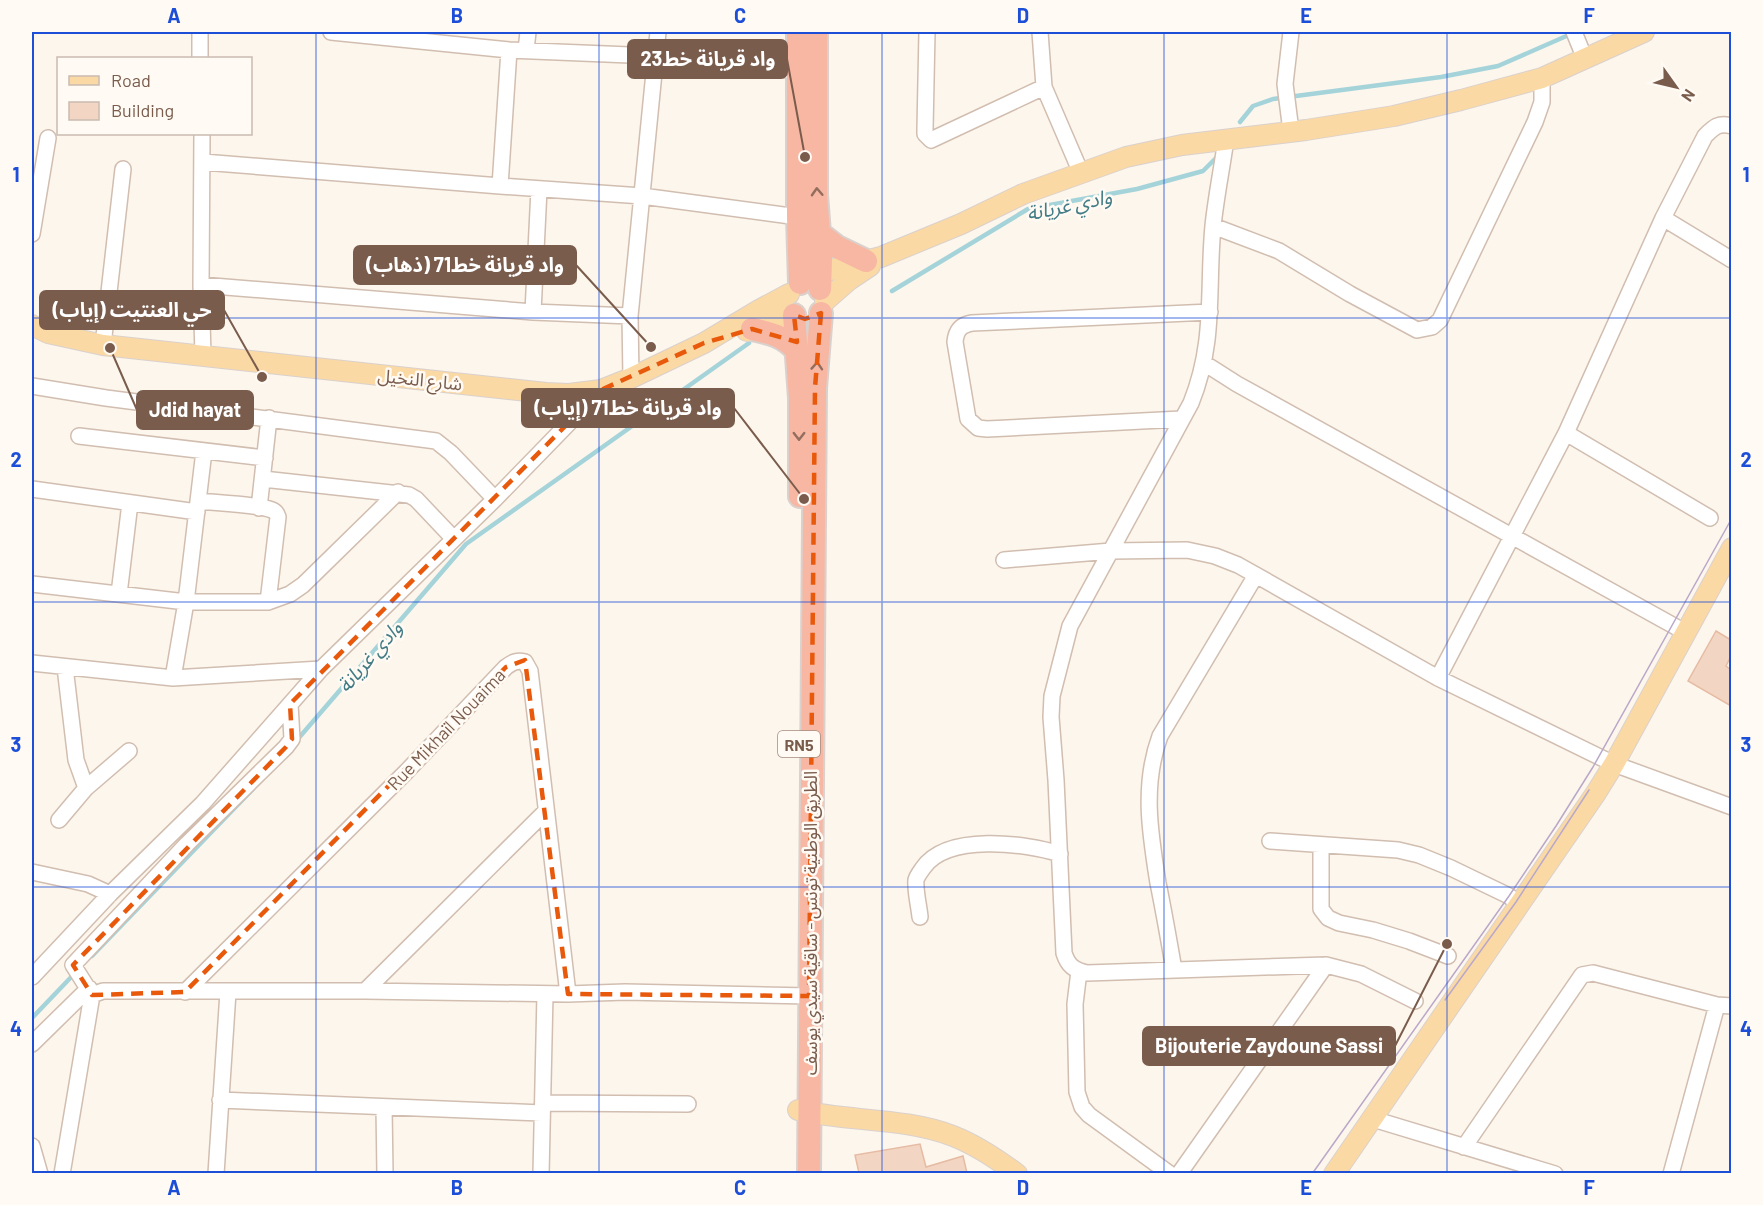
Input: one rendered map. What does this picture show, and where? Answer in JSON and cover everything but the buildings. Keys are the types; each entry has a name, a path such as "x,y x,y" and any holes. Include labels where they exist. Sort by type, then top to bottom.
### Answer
{"highway":[{"name":"الطريق الوطنية تونس - ساقية سيدي يوسف","path":"798,32 798,217 810,294 815,388 802,995"},
{"name":"الطريق الوطنية تونس - ساقية سيدي يوسف","path":"809,1173 804,1111 802,995 800,398 797,351 810,294 819,233 816,195 816,32"},
{"path":"819,233 837,247 874,259"},
{"path":"752,329 779,335 790,342 797,351"},
{"name":"الطريق الوطنية تونس - ساقية سيدي يوسف","path":"798,1173 804,1111"}],"main road":[{"path":"704,343 752,329 874,259 961,224 1023,194 1126,156 1182,145 1394,116 1515,87 1542,78 1644,32"},
{"path":"810,294 849,280 874,259"},
{"name":"شارع النخيل","path":"32,326 48,333 103,345 569,394 601,390 632,378 704,343 759,310 810,294"},
{"path":"1334,1173 1520,905 1614,764 1685,632 1729,559"},
{"path":"804,1111 896,1122 952,1136 976,1147 1017,1173"}],"street":[{"path":"200,32 200,57"},
{"path":"331,32 509,50 654,56 798,71"},
{"path":"526,50 528,32"},
{"path":"632,378 630,316 658,32"},
{"path":"927,32 925,129 927,138 935,139 1044,87"},
{"path":"1040,32 1044,87 1081,173"},
{"path":"1291,32 1285,84 1291,131"},
{"path":"1575,34 1585,59"},
{"path":"500,186 509,50"},
{"path":"1213,226 1279,251 1350,294 1418,330 1432,327 1440,320 1535,122 1542,102 1542,78"},
{"path":"1438,678 1566,433 1663,218 1705,136 1716,126 1723,124 1731,126"},
{"path":"202,135 203,356"},
{"path":"32,234 48,138"},
{"path":"1226,139 1213,226 1210,312 1204,363 1191,403 1180,419 1070,626 1052,696 1051,717 1065,953 1067,962 1078,971 1087,972 1326,965 1361,974 1415,1001"},
{"path":"203,162 642,196 798,217"},
{"path":"103,345 123,170"},
{"path":"533,312 539,189"},
{"path":"1663,218 1731,260"},
{"path":"201,285 533,312 630,316"},
{"path":"1180,419 978,428 968,419 955,342 956,334 964,324 972,323 1210,312"},
{"path":"1204,363 1237,384 1685,632"},
{"path":"32,387 435,441 451,453 495,499"},
{"path":"32,977 110,894 203,803 321,669 495,499 601,390"},
{"path":"260,508 269,418"},
{"path":"1566,433 1710,519"},
{"path":"79,436 265,458"},
{"path":"173,678 186,602 204,451"},
{"path":"263,479 398,492 416,499 454,539"},
{"path":"32,489 130,503 260,508 273,511 278,517 268,602"},
{"path":"32,587 186,602 268,602 290,594 303,585 398,492"},
{"path":"118,594 130,503"},
{"path":"1004,560 1111,551 1187,550 1215,556 1238,565 1438,678 1614,764 1731,807"},
{"path":"1174,970 1149,831 1148,800 1154,752 1160,736 1256,575"},
{"name":"Rue Mikhaïl Nouaima","path":"185,992 513,662 525,663 530,670 568,994"},
{"path":"32,663 173,678 321,669"},
{"path":"65,667 76,760 86,788"},
{"path":"73,965 187,844 286,747 292,739 290,704"},
{"path":"59,820 86,788 129,751"},
{"path":"366,991 545,812"},
{"path":"1270,841 1398,850 1419,855 1509,896 1520,905"},
{"path":"920,917 916,879 927,863 937,855 963,846 996,843 1038,847 1060,854"},
{"path":"1321,846 1321,909 1328,918 1339,923 1409,941 1448,956"},
{"path":"32,872 88,884 110,894"},
{"path":"58,949 73,965 90,992 62,1173"},
{"path":"1179,1173 1326,965"},
{"path":"1078,971 1075,1004 1077,1092 1083,1107 1089,1115 1170,1173"},
{"path":"1464,1147 1582,975 1593,973 1724,1005 1671,1173"},
{"path":"32,1044 90,992 112,990 802,995"},
{"path":"216,1173 228,992"},
{"path":"541,1173 545,994"},
{"path":"220,1100 384,1107 542,1108 688,1104"},
{"path":"384,1107 385,1173"},
{"path":"1372,1119 1530,1170 1555,1173"},
{"path":"32,1146 40,1173"}],"highlighted area":[{"path":"821,313 815,388 809,996 568,994 525,660 506,667 185,992 92,995 73,965 286,747 292,739 290,704 601,390 704,343 752,329 797,342 794,315 805,319"}],"waterway":[{"name":"وادي غريانة","path":"1240,122 1253,106 1273,99 1441,77 1498,66 1571,34"},
{"name":"وادي غريانة","path":"892,291 1028,209 1137,189 1203,171 1217,157"},
{"name":"وادي غريانة","path":"297,740 466,544 749,343"},
{"name":"وادي غريانة","path":"92,956 253,789"},
{"name":"وادي غريانة","path":"32,1018 76,972"}],"tram line":[{"path":"1312,1174 1556,826 1593,767 1732,518"},
{"path":"1445,1000 1516,902 1589,790"}],"place":[{"name":"واد قريانة خط23","path":"805,157"},
{"name":"واد قريانة خط71 (ذهاب)","path":"651,347"},
{"name":"Jdid hayat","path":"110,348"},
{"name":"حي العنتيت (إياب)","path":"262,377"},
{"name":"واد قريانة خط71 (إياب)","path":"804,499"},
{"name":"Bijouterie Zaydoune Sassi","path":"1447,944"}]}
